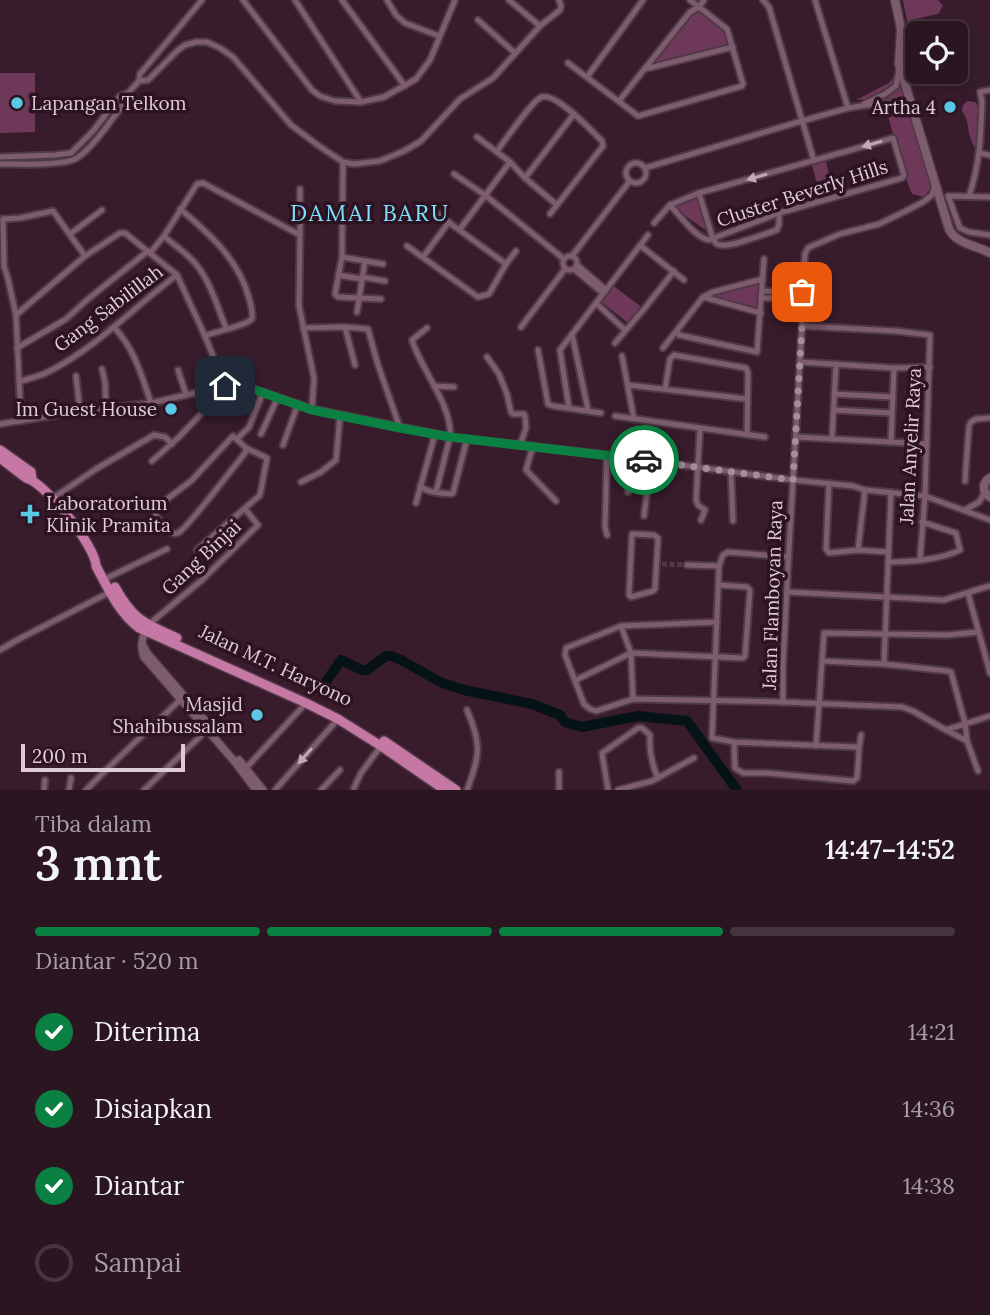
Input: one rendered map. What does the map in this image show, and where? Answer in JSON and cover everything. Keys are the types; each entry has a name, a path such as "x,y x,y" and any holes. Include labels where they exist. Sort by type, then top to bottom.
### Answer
{"main road":[{"path":"895,0 901,29 899,64 952,236 990,253"},
{"name":"Jalan M.T. Haryono","path":"0,450 31,472 32,479"},
{"name":"Jalan M.T. Haryono","path":"0,458 26,478 32,479 53,498 83,537 124,615 146,628 346,717 456,790"},
{"path":"988,491 990,469"},
{"name":"Jalan M.T. Haryono","path":"96,561 101,562 128,609 146,628"},
{"name":"Jalan M.T. Haryono","path":"310,703 382,746 444,790"}],"street":[{"path":"139,82 140,74 202,0"},
{"path":"243,0 312,90 320,96 335,100 362,102 384,97 416,79 430,60 455,0"},
{"path":"295,0 362,102"},
{"path":"342,0 405,86"},
{"path":"387,0 405,23 439,36"},
{"path":"509,0 540,26"},
{"path":"0,157 71,161 77,159 120,96 128,93 139,82 148,80 185,45 207,42 233,57 291,125 319,146 343,162 354,164 380,161 421,141 460,99 493,78 540,26 560,10 559,0"},
{"path":"587,76 643,0"},
{"path":"568,63 639,116 742,86 727,29 692,0"},
{"path":"690,12 692,0"},
{"path":"619,101 690,12 704,0"},
{"name":"Cluster Beverly Hills","path":"763,0 769,7 814,161"},
{"path":"815,0 848,108"},
{"path":"478,20 516,53"},
{"path":"645,69 733,47"},
{"path":"861,105 896,86 899,64"},
{"path":"969,196 979,153 982,117 980,92 990,90"},
{"path":"497,151 536,100 542,97 552,98 599,138 603,146 550,214"},
{"path":"645,168 802,118 861,105 891,102 912,108"},
{"path":"525,178 574,114"},
{"path":"982,117 990,118"},
{"path":"477,137 510,162 557,205"},
{"name":"Cluster Beverly Hills","path":"670,205 699,193 893,138 904,175 902,178 779,213 713,239"},
{"path":"979,153 990,155"},
{"path":"0,164 55,159"},
{"path":"343,162 342,257 334,291 338,298 381,299"},
{"path":"460,229 510,162"},
{"path":"638,163 645,168 646,176 642,182 629,182 626,176 628,166 638,163"},
{"path":"454,174 485,195 564,259"},
{"path":"565,269 562,263 564,259 572,256 629,182"},
{"path":"17,348 66,319 149,252 164,236 195,185 202,183 300,235"},
{"path":"935,185 932,195 940,201"},
{"path":"300,189 299,306 314,378 312,410"},
{"path":"699,193 716,244 725,245 777,230 779,213"},
{"name":"Jalan Flamboyan Raya","path":"783,702 805,254 808,248 838,235 879,224 932,195"},
{"path":"990,197 948,196 960,228 990,235"},
{"path":"654,223 670,205 705,241 713,239"},
{"path":"429,208 506,264"},
{"path":"180,209 211,236 229,258 245,283 253,314 247,324 205,336"},
{"path":"70,234 102,210"},
{"path":"21,421 16,315 8,279 2,266 2,219 53,211 85,256"},
{"path":"423,257 449,222"},
{"path":"16,315 85,256 122,232 128,234 177,275 225,386"},
{"path":"569,408 561,350 648,235"},
{"path":"164,236 196,264 207,282 226,328"},
{"path":"407,246 478,297 489,294 516,251"},
{"path":"641,246 684,280"},
{"path":"565,269 569,271 575,267 577,260 572,256"},
{"path":"342,257 383,264"},
{"path":"677,332 679,335 758,352 764,259"},
{"path":"357,312 365,261"},
{"path":"575,267 605,291"},
{"path":"521,327 565,269"},
{"path":"615,343 674,271"},
{"name":"Gang Sabilillah","path":"19,382 49,371 114,327 177,275"},
{"path":"338,275 384,281"},
{"path":"663,348 703,297 763,278"},
{"path":"762,294 802,295"},
{"path":"703,297 761,313"},
{"path":"596,303 625,330"},
{"name":"Jalan Anyelir Raya","path":"802,326 931,336 920,559"},
{"path":"114,327 136,358 151,403"},
{"path":"345,327 355,365"},
{"path":"303,328 368,329 400,428"},
{"path":"427,328 412,340 451,428 436,492"},
{"path":"572,334 588,410"},
{"path":"538,350 550,406 601,413"},
{"path":"665,389 671,355 746,369 747,434"},
{"path":"622,356 635,419"},
{"path":"487,357 499,374 511,412 524,416 526,428 520,445"},
{"path":"800,362 894,368 930,367"},
{"path":"832,439 836,364"},
{"path":"891,442 894,368"},
{"path":"102,369 106,408"},
{"path":"178,370 186,394"},
{"path":"76,376 80,411"},
{"path":"628,385 747,399"},
{"path":"0,424 151,403 225,386 237,386 263,392 312,410 450,437 925,496 990,520"},
{"path":"434,386 454,387"},
{"path":"237,439 246,431 263,392"},
{"path":"834,394 892,397"},
{"path":"261,434 278,397"},
{"path":"284,444 298,404"},
{"path":"834,410 891,412"},
{"path":"152,461 201,414"},
{"path":"615,415 765,437"},
{"path":"301,482 321,472 336,460 340,416"},
{"path":"965,481 969,426 976,419 990,418"},
{"path":"700,428 696,503 705,511 701,520"},
{"path":"416,503 435,434"},
{"path":"53,498 155,435 164,436 172,444"},
{"path":"197,550 260,495 267,461 265,456 246,448 233,436 191,481 155,508 156,517 170,532 179,533 245,453 246,448"},
{"path":"796,437 927,444"},
{"path":"421,486 436,492 453,493 467,439"},
{"path":"533,446 526,470 556,501"},
{"path":"607,455 607,535"},
{"path":"628,492 631,458"},
{"path":"645,516 651,461"},
{"path":"731,472 733,520"},
{"path":"829,483 826,549 830,554 889,552"},
{"path":"858,551 865,490"},
{"path":"965,510 979,502 988,491"},
{"path":"884,664 891,492"},
{"name":"Gang Binjai","path":"146,628 202,580 258,525 245,509"},
{"path":"888,562 958,552 961,548 958,535 954,531 922,522"},
{"path":"631,534 657,537 659,564 654,590 629,596 631,534"},
{"path":"109,577 167,549"},
{"path":"789,557 726,552 719,566 712,737 734,742 859,749"},
{"path":"687,565 719,566"},
{"path":"576,680 631,653 742,658 745,656 750,590 747,587 720,585"},
{"path":"787,592 944,600 989,586"},
{"path":"0,650 110,592"},
{"path":"968,593 990,673"},
{"path":"717,622 621,626 566,648 565,655 584,704 596,711 634,699 902,708 913,711 967,741"},
{"path":"621,626 631,653 634,699"},
{"path":"146,628 142,644 147,653 244,770 256,790"},
{"path":"816,746 824,633 948,635 978,632"},
{"path":"822,661 950,671 965,723 967,741 978,771"},
{"path":"183,697 207,730 263,790"},
{"path":"86,790 183,697"},
{"path":"244,770 310,703"},
{"path":"467,710 478,742 478,754 467,790"},
{"path":"946,730 990,716"},
{"path":"275,790 338,719"},
{"path":"608,790 601,754 638,728 650,735 653,769 658,778"},
{"path":"144,790 207,730"},
{"path":"734,742 736,768 743,773 853,781 857,778 861,735"},
{"path":"354,788 361,773 382,746"},
{"path":"618,790 652,782 694,758"},
{"path":"321,790 340,770"},
{"path":"559,772 559,790"},
{"path":"69,790 71,778"},
{"path":"44,790 45,780"}],"shaded area":[{"path":"903,0 938,0 943,6 938,14 907,21"},
{"path":"695,4 727,29 733,47 645,69"},
{"path":"898,71 934,183 924,197 912,194 883,98 856,100 889,83"},
{"name":"Lapangan Telkom","path":"0,73 35,73 35,132 0,133"},
{"path":"967,101 975,102 979,108 975,148 962,111"},
{"path":"825,158 835,197 822,201 811,162"},
{"path":"699,193 710,233 670,205"},
{"path":"760,283 758,309 709,297"},
{"path":"611,284 644,309 632,326 599,300"}],"waterway":[{"path":"323,686 341,660 367,670 386,656 392,656 442,683 532,704 560,715 565,722 582,727 638,716 687,721 737,790"}],"tunnel":[{"path":"662,564 687,565"}],"way so far":[{"path":"644,460 793,480 802,292"}],"place":[{"name":"Lapangan Telkom","path":"17,103"},
{"name":"Artha 4","path":"950,107"},
{"name":"Im Guest House","path":"171,409"},
{"name":"Laboratorium Klinik Pramita","path":"30,514"},
{"name":"Masjid Shahibussalam","path":"257,715"}],"district":[{"name":"DAMAI BARU","path":"370,212"}],"route":[{"path":"225,386 247,387 312,410 450,437 644,460"}]}
